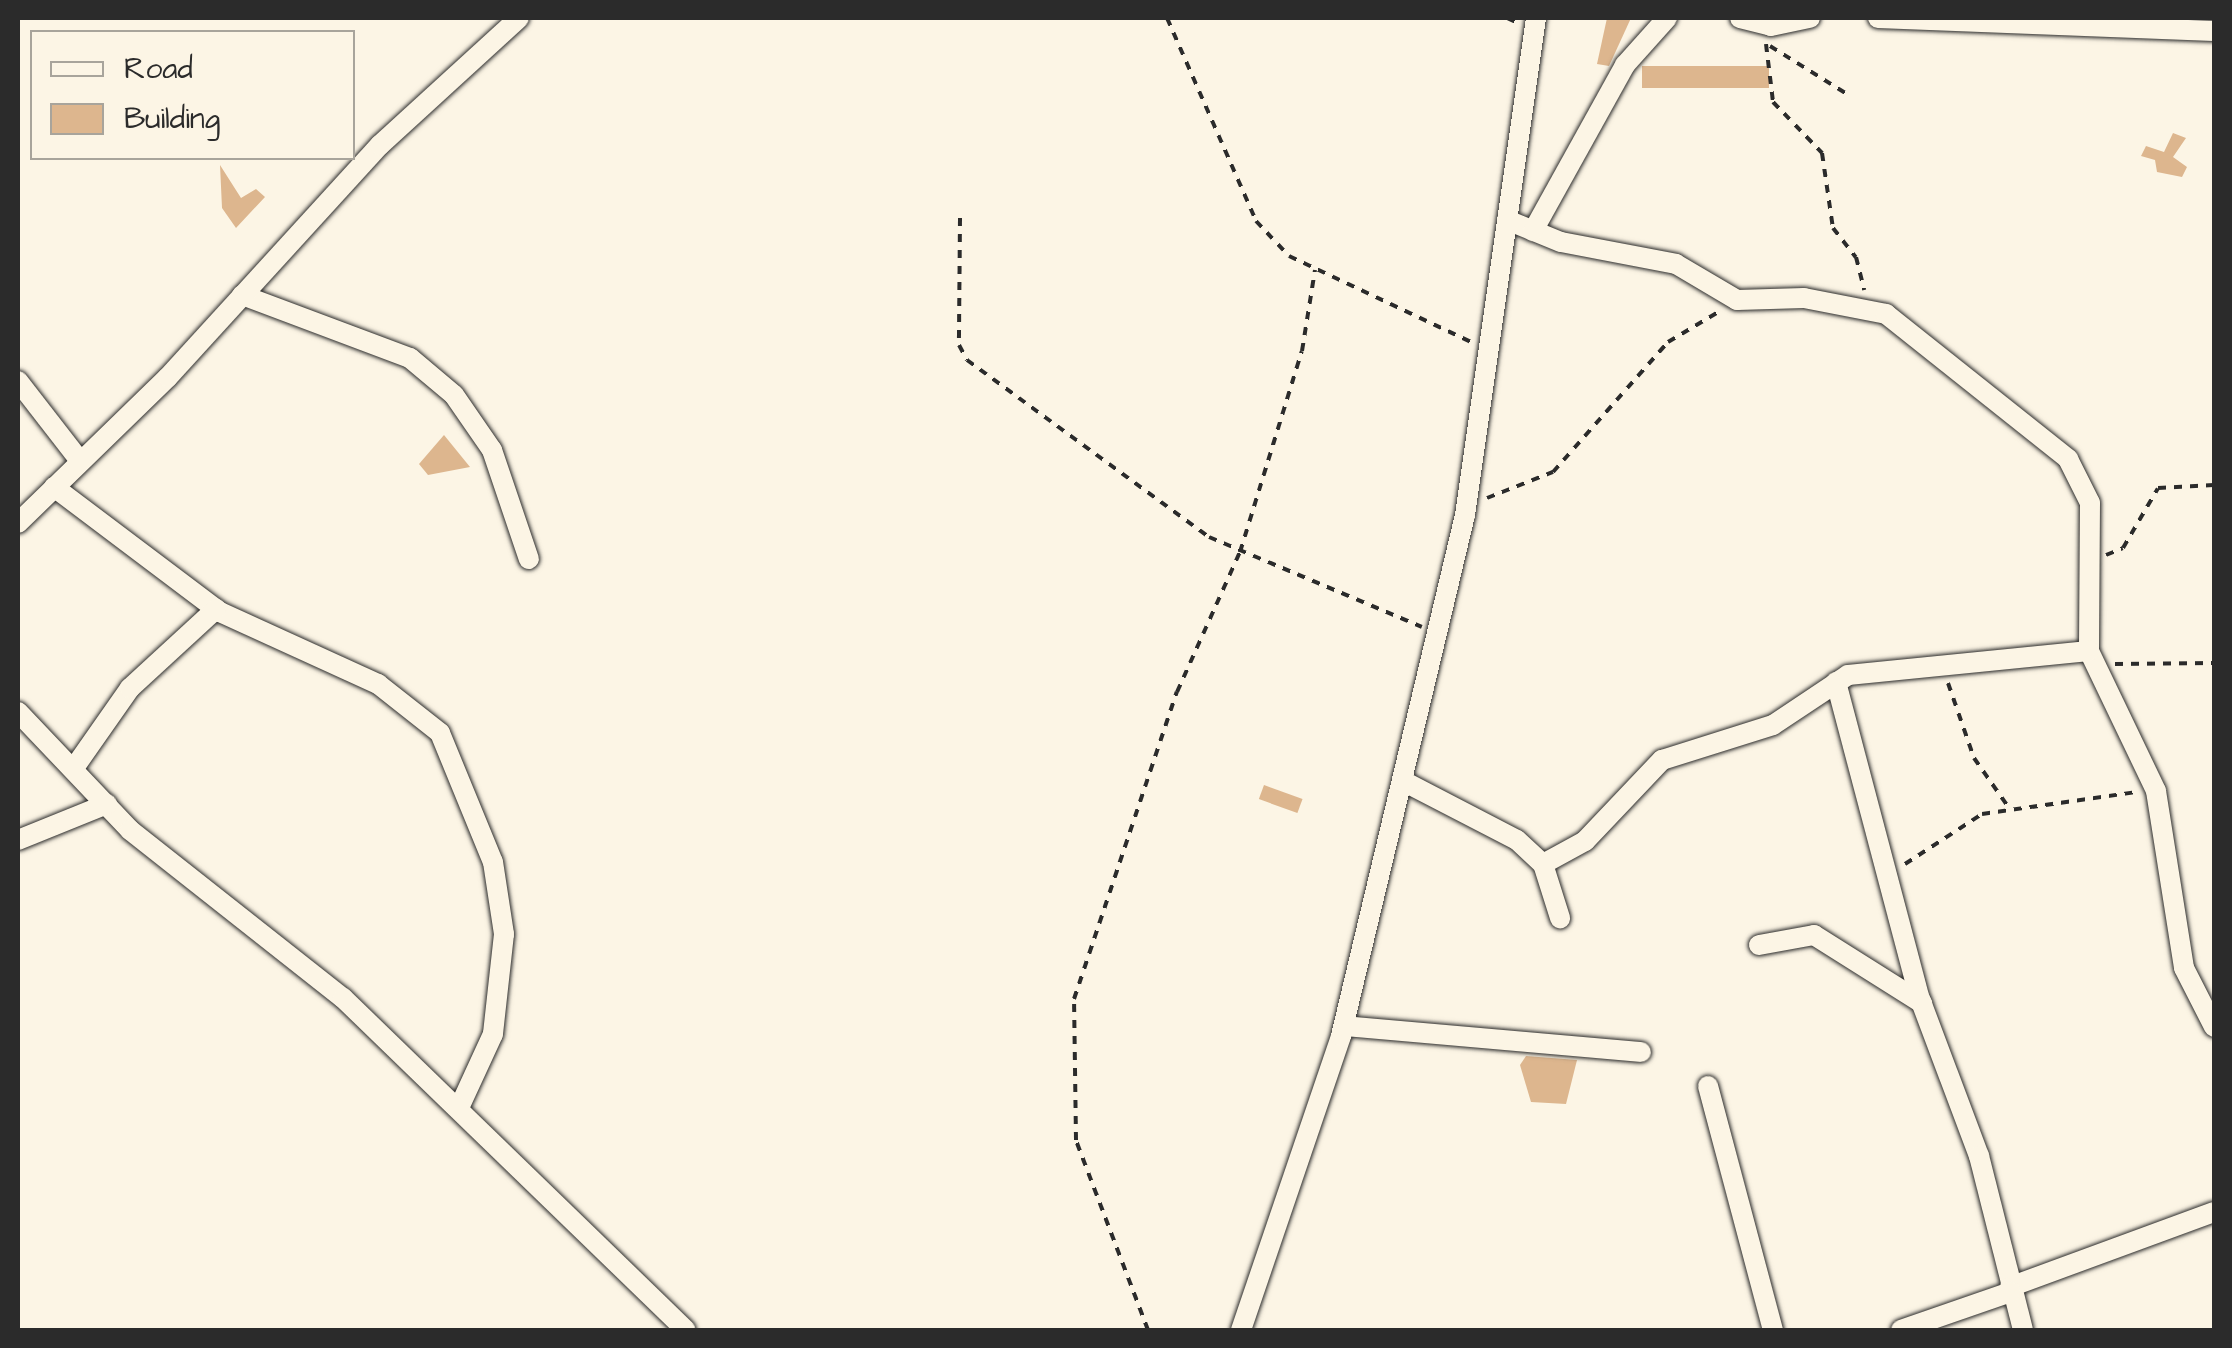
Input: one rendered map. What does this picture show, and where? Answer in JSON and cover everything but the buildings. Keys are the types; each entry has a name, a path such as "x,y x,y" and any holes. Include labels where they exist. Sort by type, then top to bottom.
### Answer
{"street":[{"path":"18,522 242,295 380,146 520,18"},
{"path":"1241,1330 1344,1026 1468,502 1536,18"},
{"path":"1533,231 1625,65 1667,18"},
{"path":"1754,28 1810,18"},
{"path":"1878,18 2214,31"},
{"path":"1507,220 1533,231 1676,264 1746,300 1869,309 1980,381 2068,459 2090,503 2092,658 2156,791 2184,968 2214,1027"},
{"path":"242,295 410,358 454,394 492,450 529,559"},
{"path":"18,382 80,461"},
{"path":"54,487 216,609 378,684 440,733 493,862 504,934 493,1034 458,1108"},
{"path":"74,768 130,688 216,609"},
{"path":"1543,864 1585,840 1662,760 1773,724 1859,670 1944,670 2092,658"},
{"path":"1836,682 1922,1003 1978,1156 2023,1330"},
{"path":"18,712 107,804 343,998 685,1330"},
{"path":"1402,782 1517,840 1543,864 1560,918"},
{"path":"18,840 107,804"},
{"path":"1758,945 1814,934 1922,1003"},
{"path":"1344,1026 1641,1052"},
{"path":"1708,1086 1773,1330"},
{"path":"1902,1330 2214,1212"}],"path":[{"path":"1167,18 1256,221 1315,270 1491,351"},
{"path":"1754,28 1850,96"},
{"path":"1754,28 1772,102 1822,153 1833,228 1856,257 1869,309"},
{"path":"960,218 959,346 967,360 1170,513 1240,552 1438,634"},
{"path":"1148,1330 1076,1140 1074,998 1177,692 1240,552 1302,351 1315,270"},
{"path":"1468,502 1552,472 1668,342 1746,300"},
{"path":"2092,560 2123,548 2158,488 2214,485"},
{"path":"2092,658 2214,663"},
{"path":"1944,670 1974,758 2010,809"},
{"path":"1889,878 1946,830 2010,809 2156,791"}]}
